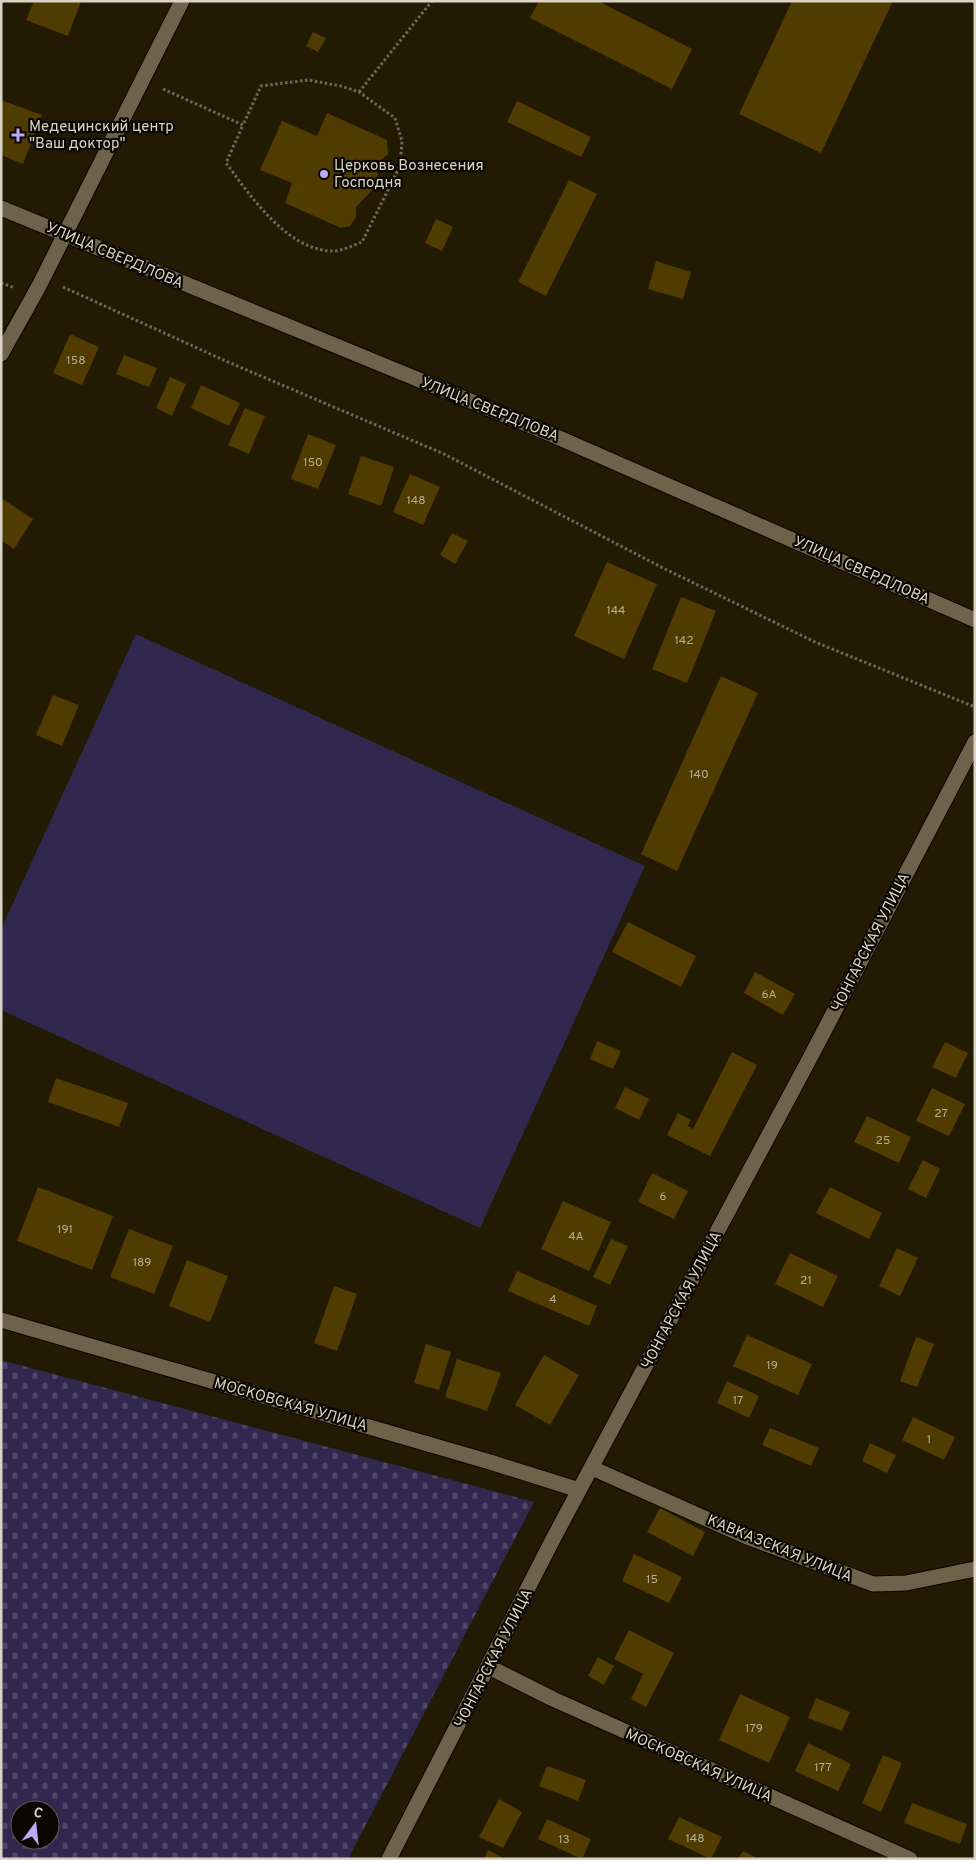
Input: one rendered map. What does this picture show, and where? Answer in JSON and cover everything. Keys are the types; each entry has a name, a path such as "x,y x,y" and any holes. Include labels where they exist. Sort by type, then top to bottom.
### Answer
{"street":[{"path":"1,354 66,234 182,1"},
{"name":"УЛИЦА СВЕРДЛОВА","path":"1,208 541,430 975,620"},
{"name":"ЧОНГАРСКАЯ УЛИЦА","path":"389,1859 579,1490 975,742"},
{"name":"МОСКОВСКАЯ УЛИЦА","path":"1,1320 471,1456 579,1490"},
{"name":"КАВКАЗСКАЯ УЛИЦА","path":"592,1468 747,1536 873,1584 906,1583 975,1569"},
{"name":"МОСКОВСКАЯ УЛИЦА","path":"489,1667 562,1703 910,1859"}],"path":[{"path":"359,92 432,1"},
{"path":"142,80 243,125"},
{"path":"308,80 359,92 395,118 402,141 400,166 362,242 333,251 302,244 281,227 252,198 226,163 243,125 261,86 308,80"},
{"path":"1,282 17,289 39,286 63,287 228,362 444,454 663,568 815,642 975,707"}],"green space":[{"path":"136,634 645,866 480,1228 1,1010 1,929"},
{"path":"1,1360 534,1502 348,1859 1,1859"}],"building":[{"path":"34,1 81,1 68,36 26,20"},
{"path":"539,1 598,1 692,49 672,89 530,18"},
{"path":"792,1 893,1 821,153 739,114"},
{"path":"313,32 326,38 318,52 306,46"},
{"name":"Медецинский центр \"Ваш доктор\"","path":"1,100 42,115 23,164 1,155"},
{"path":"517,101 591,137 581,157 507,122"},
{"name":"Церковь Вознесения Господня","path":"327,113 387,140 388,154 376,165 378,178 373,189 356,207 356,217 350,226 341,228 285,203 292,183 260,170 282,121 317,136"},
{"path":"569,180 597,194 546,296 518,282"},
{"path":"436,219 453,227 442,251 425,243"},
{"path":"656,261 691,272 683,299 648,289"},
{"path":"70,334 99,347 82,385 53,373"},
{"path":"124,355 157,368 149,387 116,374"},
{"path":"170,377 186,384 172,416 156,408"},
{"path":"201,385 240,403 229,426 191,408"},
{"path":"245,408 265,416 249,454 228,445"},
{"path":"308,434 336,445 318,489 291,479"},
{"path":"361,456 394,467 381,506 348,494"},
{"path":"410,474 440,487 423,525 393,512"},
{"path":"1,498 33,519 14,549 1,540"},
{"path":"452,533 468,541 455,564 440,555"},
{"path":"607,562 657,584 624,659 574,636"},
{"path":"681,597 716,611 687,683 652,669"},
{"path":"721,676 758,693 677,871 641,854"},
{"path":"53,695 79,705 62,746 36,735"},
{"path":"628,922 696,956 681,987 612,952"},
{"path":"755,972 795,994 783,1015 744,993"},
{"path":"597,1041 621,1051 613,1069 590,1059"},
{"path":"945,1042 968,1053 956,1078 932,1067"},
{"path":"732,1052 757,1065 710,1156 667,1135 678,1113 691,1120 688,1126 693,1129"},
{"path":"56,1078 128,1103 119,1127 48,1102"},
{"path":"625,1087 649,1099 639,1120 615,1108"},
{"path":"932,1088 965,1104 949,1136 916,1121"},
{"path":"867,1116 911,1137 899,1163 854,1142"},
{"path":"923,1160 940,1169 926,1198 908,1189"},
{"path":"652,1173 688,1191 674,1219 638,1202"},
{"path":"38,1187 113,1216 92,1270 17,1241"},
{"path":"830,1187 882,1213 869,1239 816,1213"},
{"path":"563,1201 611,1222 589,1271 541,1249"},
{"path":"129,1229 173,1246 154,1294 110,1277"},
{"path":"611,1239 628,1246 610,1285 593,1277"},
{"path":"897,1248 918,1258 900,1296 879,1286"},
{"path":"790,1253 838,1276 823,1307 775,1284"},
{"path":"187,1260 228,1276 210,1322 169,1306"},
{"path":"517,1271 597,1306 589,1326 508,1291"},
{"path":"334,1286 357,1294 337,1351 314,1343"},
{"path":"747,1335 812,1364 798,1395 733,1366"},
{"path":"916,1337 934,1344 917,1387 900,1381"},
{"path":"426,1344 451,1352 439,1390 414,1383"},
{"path":"544,1355 579,1375 550,1425 515,1405"},
{"path":"457,1359 501,1373 487,1411 445,1397"},
{"path":"727,1381 759,1396 749,1418 717,1403"},
{"path":"913,1417 955,1437 944,1460 902,1440"},
{"path":"770,1428 819,1448 811,1466 762,1445"},
{"path":"870,1443 896,1455 887,1473 862,1461"},
{"path":"660,1508 705,1532 693,1556 647,1532"},
{"path":"634,1554 682,1577 669,1603 622,1581"},
{"path":"629,1630 674,1653 646,1707 631,1699 643,1674 614,1659"},
{"path":"598,1657 614,1666 604,1685 588,1676"},
{"path":"740,1694 790,1717 769,1763 719,1740"},
{"path":"816,1698 850,1712 842,1731 808,1718"},
{"path":"808,1743 851,1764 838,1791 795,1771"},
{"path":"883,1755 902,1763 881,1812 862,1803"},
{"path":"547,1766 586,1780 578,1801 539,1786"},
{"path":"499,1799 522,1812 503,1848 479,1837"},
{"path":"912,1803 967,1824 960,1844 904,1823"},
{"path":"679,1817 722,1837 711,1859 668,1839"},
{"path":"547,1819 591,1839 582,1859 538,1839"},
{"path":"488,1850 505,1859 484,1859"},
{"path":"743,1851 759,1859 738,1859"}],"place":[{"name":"Медецинский центр \"Ваш доктор\"","path":"18,135"},
{"name":"Церковь Вознесения Господня","path":"324,174"}]}
